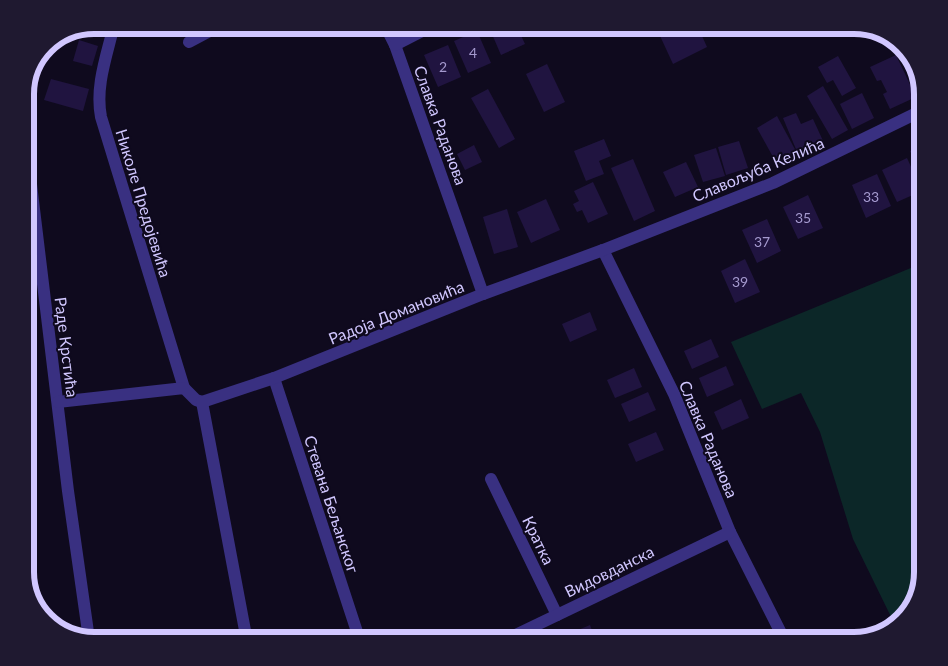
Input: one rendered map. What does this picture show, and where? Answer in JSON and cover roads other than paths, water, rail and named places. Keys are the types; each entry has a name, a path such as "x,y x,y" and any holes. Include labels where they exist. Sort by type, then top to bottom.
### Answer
{"street":[{"name":"Николе Предојевића","path":"112,34 100,83 98,104 184,388"},
{"path":"189,42 205,34"},
{"name":"Славка Раданова","path":"390,34 484,294"},
{"path":"395,45 416,34"},
{"name":"Славољуба Келића","path":"603,250 774,183 914,114"},
{"name":"Раде Крстића","path":"34,220 88,632"},
{"name":"Славка Раданова","path":"603,250 674,394 730,532 781,632"},
{"name":"Радоја Домановића","path":"202,402 274,378 484,294 603,250"},
{"name":"Стевана Бељанског","path":"274,378 357,632"},
{"path":"58,402 184,388 196,400 202,402 245,632"},
{"name":"Кратка","path":"492,479 556,615"},
{"name":"Видовданска","path":"521,632 730,532"}]}
